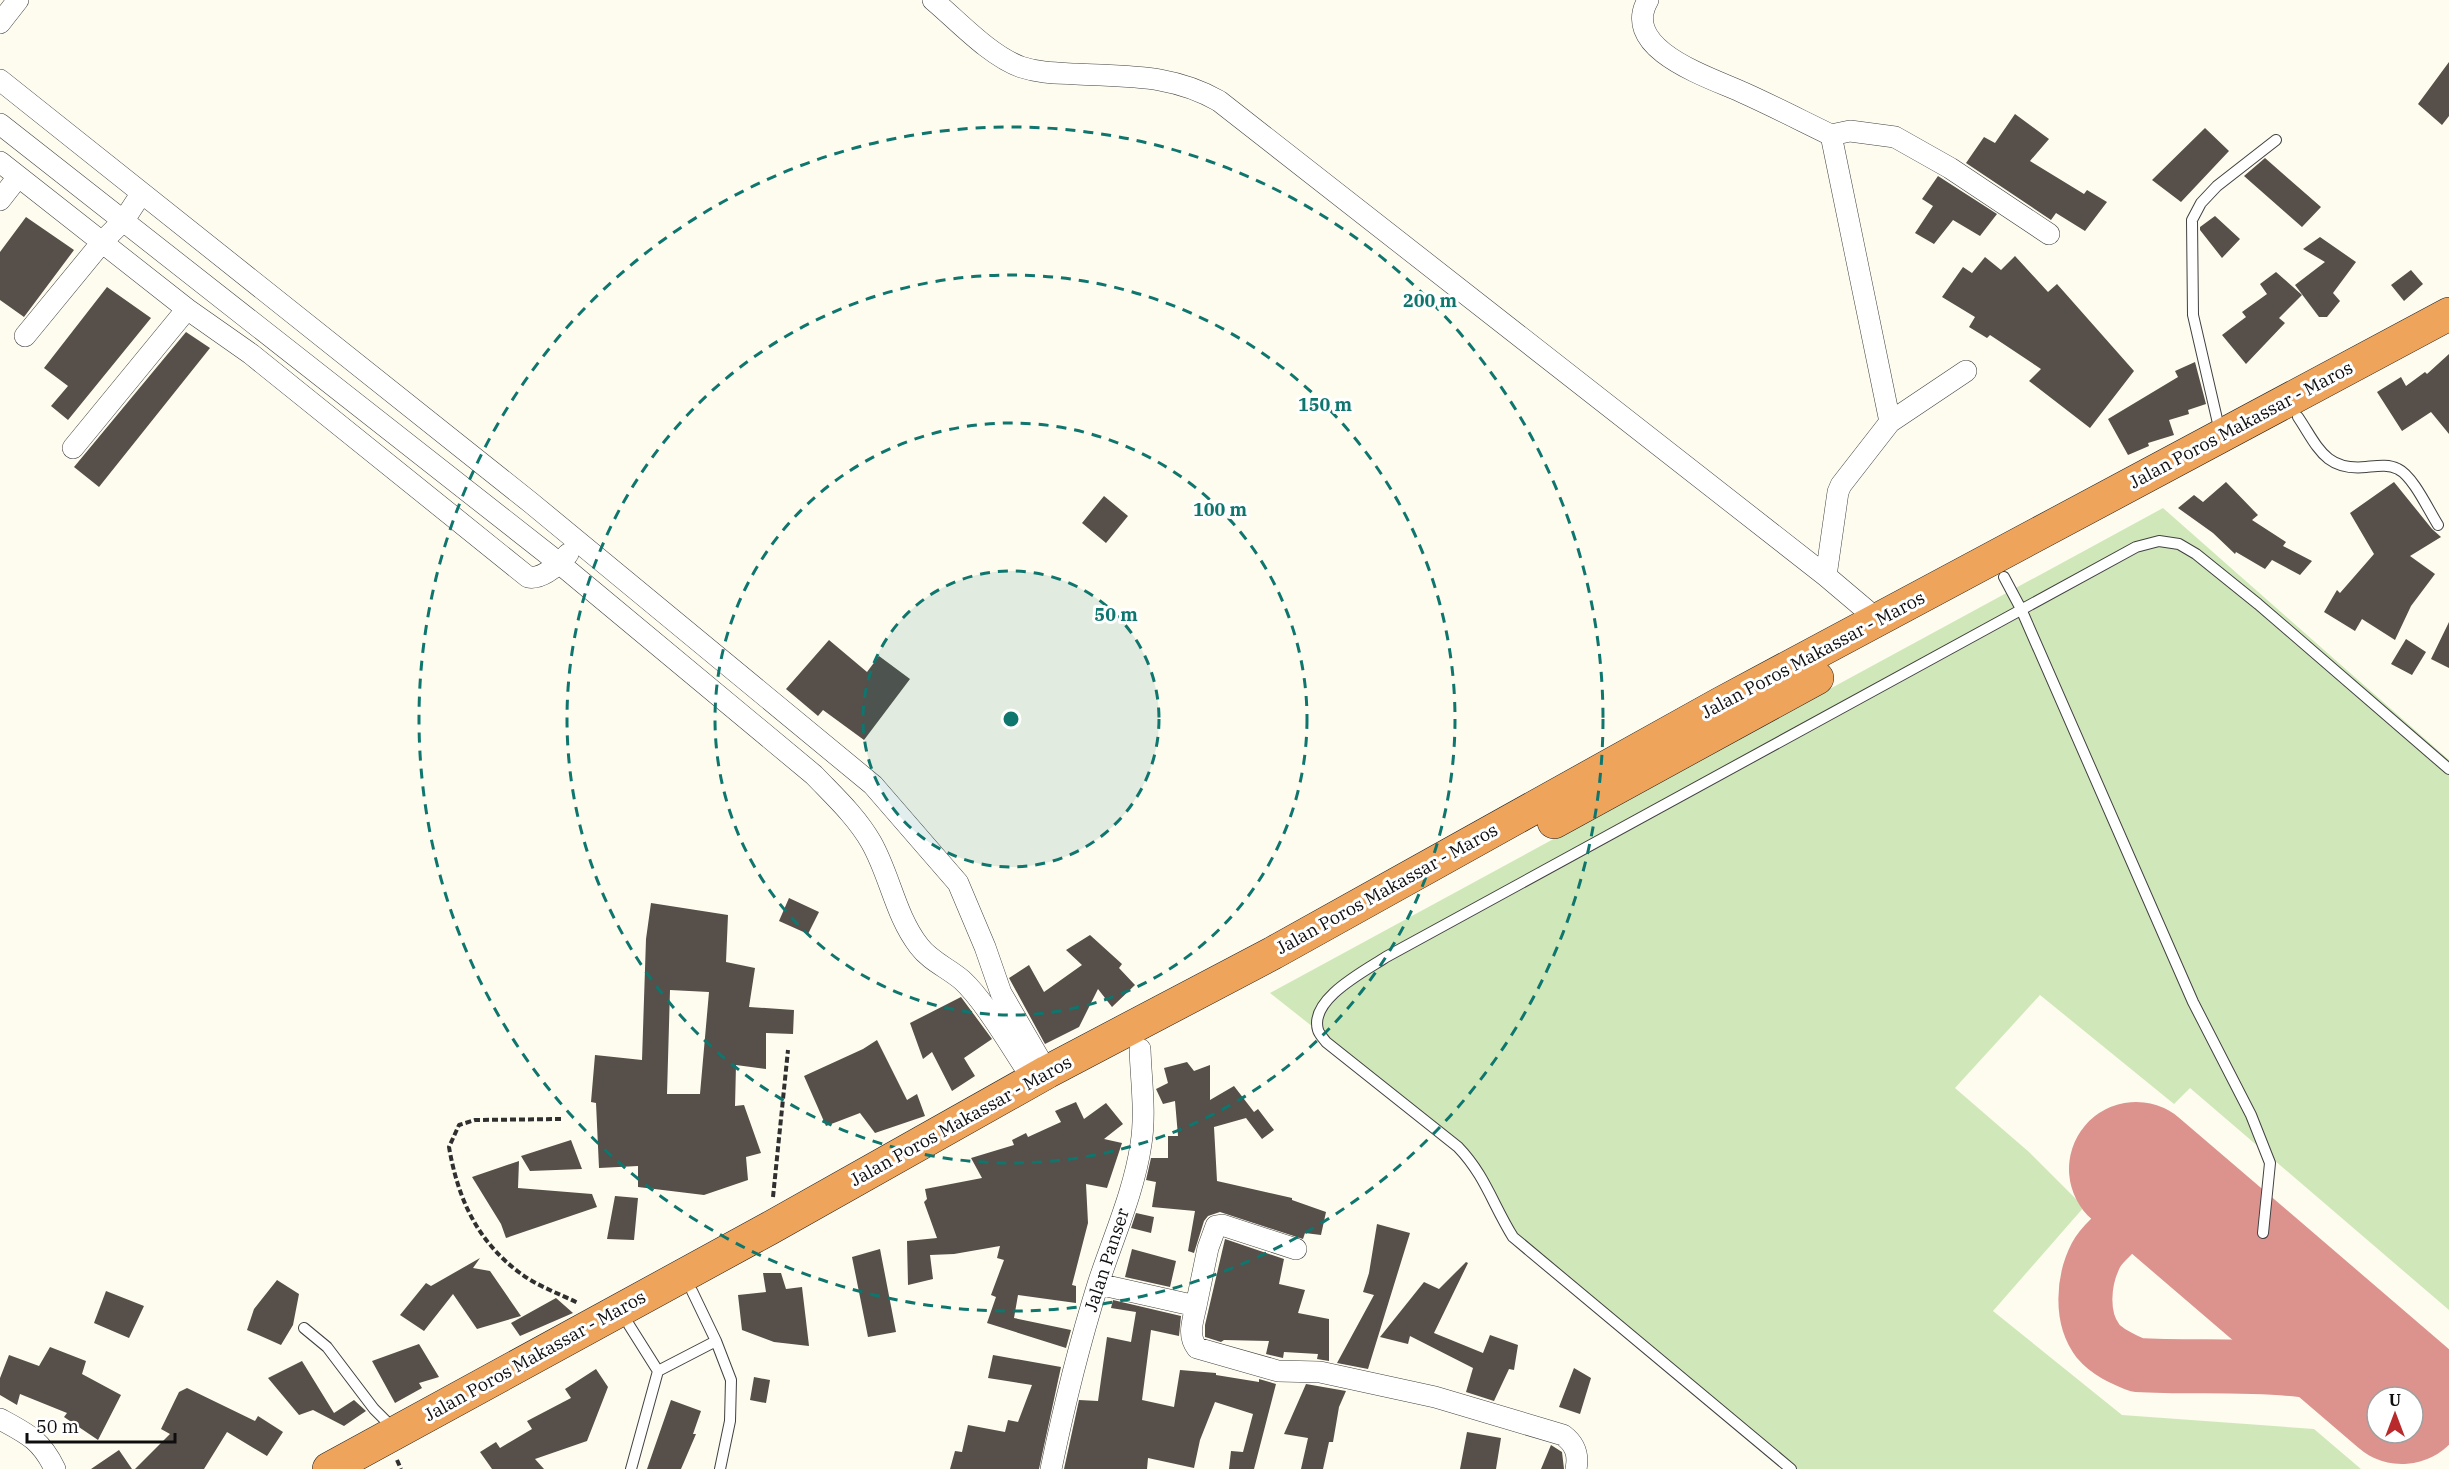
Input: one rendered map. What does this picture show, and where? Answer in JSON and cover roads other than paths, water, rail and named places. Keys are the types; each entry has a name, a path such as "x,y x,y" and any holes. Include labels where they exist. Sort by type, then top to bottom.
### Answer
{"highway":[{"name":"Jalan Poros Makassar - Maros","path":"329,1469 396,1432 617,1322 692,1291 951,1148 1140,1049 1764,694 1878,620 2449,314"},
{"name":"Jalan Poros Makassar - Maros","path":"367,1469 617,1322 770,1228 1041,1077 1764,694 2004,577 2449,336"}],"street":[{"path":"0,23 18,0"},
{"path":"933,0 995,53 1020,66 1043,72 1159,78 1198,89 1219,101 1826,576 1878,620"},
{"path":"1648,0 1642,10 1643,25 1650,39 1669,58 1697,74 1742,92 1831,135 1850,131 1895,137 1950,168 2049,234"},
{"path":"0,80 404,402 873,785 958,883 982,938 1001,993 1041,1077"},
{"path":"0,124 559,563 797,760 849,811 871,842 900,914 919,946 932,959 962,981 1041,1077"},
{"path":"1831,135 1890,422"},
{"path":"0,162 104,241 188,309 251,354 528,577 538,577 559,563 578,543"},
{"path":"0,200 18,177"},
{"path":"25,336 124,220 141,194"},
{"path":"73,448 188,309"},
{"path":"1826,576 1838,492 1848,475 1890,422 1966,370"},
{"path":"383,426 404,402"},
{"name":"Jalan Panser","path":"1051,1469 1066,1394 1098,1284 1135,1176 1142,1143 1140,1049"},
{"path":"1296,1249 1222,1225 1216,1226 1208,1248 1190,1333 1191,1341 1197,1348 1278,1371 1320,1372 1436,1397 1563,1435 1576,1449 1576,1469"},
{"path":"1098,1284 1196,1306"},
{"path":"0,1419 30,1435 42,1446 55,1469"}],"lane":[{"path":"2221,436 2193,315 2192,220 2201,203 2217,186 2276,140"},
{"path":"2298,417 2326,459 2340,466 2382,465 2399,469 2409,480 2438,525"},
{"path":"1791,1469 1513,1237 1474,1163 1326,1042 1318,1030 1318,1017 1323,1004 1339,988 1386,957 2136,547 2159,541 2179,544 2196,554 2258,604 2449,770"},
{"path":"2004,577 2021,609 2193,1002 2251,1115 2270,1162 2263,1233"},
{"path":"692,1291 716,1341 731,1380 730,1421 720,1469"},
{"path":"617,1322 658,1371"},
{"path":"304,1328 327,1347 374,1409 396,1432"},
{"path":"631,1469 658,1371 716,1341"}]}
